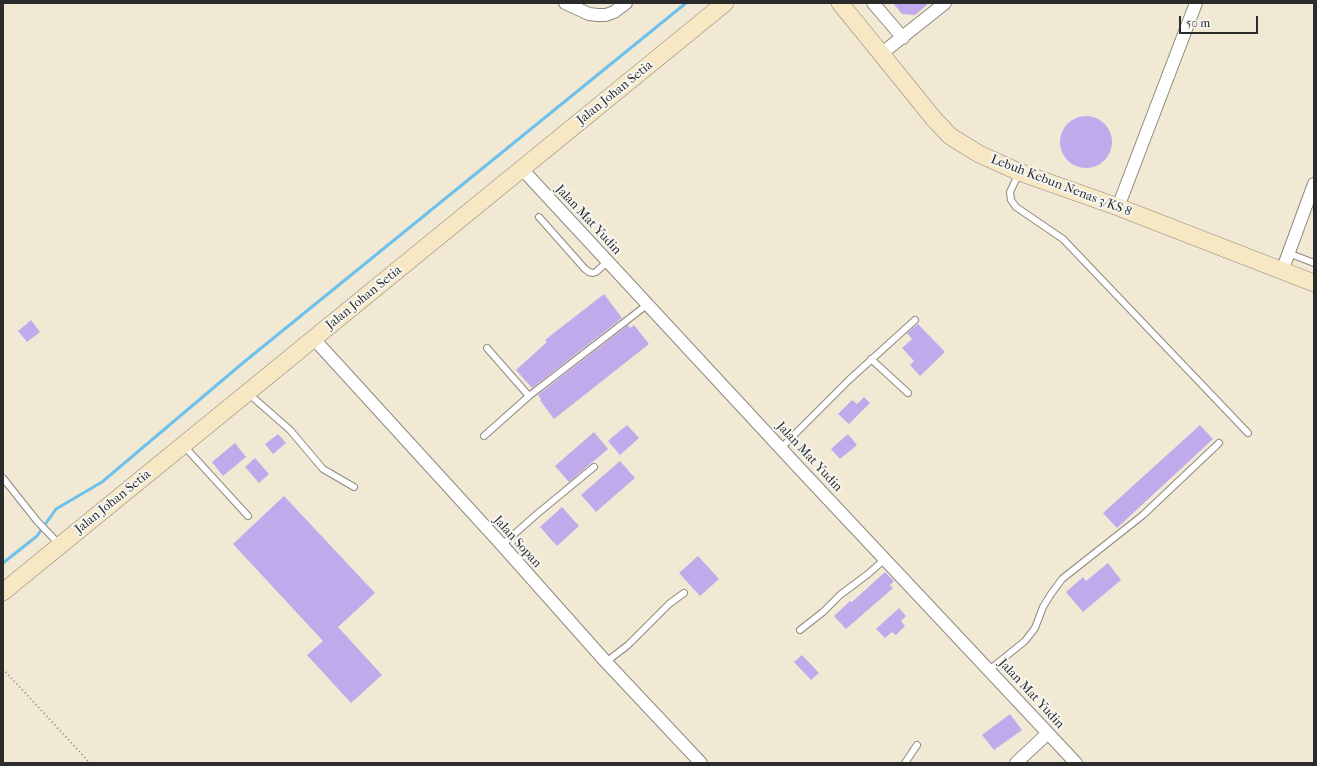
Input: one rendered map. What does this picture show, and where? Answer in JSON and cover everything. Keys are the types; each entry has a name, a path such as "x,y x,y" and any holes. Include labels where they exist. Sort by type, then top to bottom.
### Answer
{"main road":[{"name":"Jalan Johan Setia","path":"3,592 55,540 183,445 725,3"},
{"name":"Lebuh Kebun Nenas 3/KS 8","path":"840,3 934,119 950,136 979,154 1019,172 1118,207 1314,283"}],"street":[{"path":"565,3 589,14 606,15 614,12 626,3"},
{"path":"873,3 903,38"},
{"path":"881,54 945,3"},
{"path":"1118,207 1196,3"},
{"name":"Jalan Mat Yudin","path":"522,169 1076,763"},
{"path":"1282,271 1314,184"},
{"name":"Jalan Sopan","path":"314,339 502,545 606,662 701,763"},
{"path":"1016,763 1048,733"}],"lane":[{"path":"1019,172 1010,192 1011,200 1016,207 1063,239 1248,433"},
{"path":"540,217 589,272 596,272 608,261"},
{"path":"1288,253 1314,263"},
{"path":"484,436 529,396 648,304"},
{"path":"782,447 871,359 915,320"},
{"path":"487,348 529,396"},
{"path":"871,359 908,393"},
{"path":"248,392 290,430 323,469 354,486"},
{"path":"990,670 1025,641 1035,628 1050,594 1062,579 1143,515 1218,444"},
{"path":"183,445 248,516"},
{"path":"502,545 594,467"},
{"path":"3,478 38,522 55,540"},
{"path":"3,490 10,486"},
{"path":"800,630 823,612 840,595 885,559"},
{"path":"606,662 628,645 669,604 684,593"},
{"path":"905,763 910,758 917,745"}],"path":[{"path":"3,669 90,763"}],"building":[{"path":"893,3 929,3 915,15 902,14"},
{"path":"1081,116 1091,116 1101,120 1108,127 1112,137 1112,147 1108,157 1101,164 1091,168 1081,168 1071,164 1064,157 1060,147 1060,137 1064,127 1071,120"},
{"path":"604,294 622,318 532,388 516,370 547,342 545,340"},
{"path":"31,320 40,332 27,342 18,331"},
{"path":"918,324 945,352 920,376 910,365 914,361 902,348 912,339 907,333"},
{"path":"628,325 630,328 634,325 649,344 554,419 538,395"},
{"path":"864,397 870,403 849,424 838,414 852,400 857,404"},
{"path":"627,425 639,438 620,455 608,441"},
{"path":"1200,425 1213,439 1117,528 1103,513"},
{"path":"594,432 608,449 569,482 555,466"},
{"path":"278,434 286,443 273,454 265,444"},
{"path":"848,434 857,445 840,459 831,449"},
{"path":"235,443 246,457 223,476 212,462"},
{"path":"255,458 269,474 259,483 245,467"},
{"path":"620,461 635,478 596,512 581,495"},
{"path":"284,496 375,593 338,627 382,675 351,703 307,655 323,641 233,544"},
{"path":"562,507 579,526 557,546 540,527"},
{"path":"698,556 719,579 700,596 679,573"},
{"path":"1108,563 1121,580 1083,612 1066,592 1083,577 1086,581"},
{"path":"885,572 894,581 890,585 893,588 846,629 834,616"},
{"path":"899,608 906,616 901,621 905,626 896,635 892,632 885,638 876,629"},
{"path":"802,655 819,673 811,680 794,662"},
{"path":"1010,714 1022,730 994,750 982,735"}],"waterway":[{"path":"3,563 37,536 56,509 102,482 244,362 686,3"}]}
